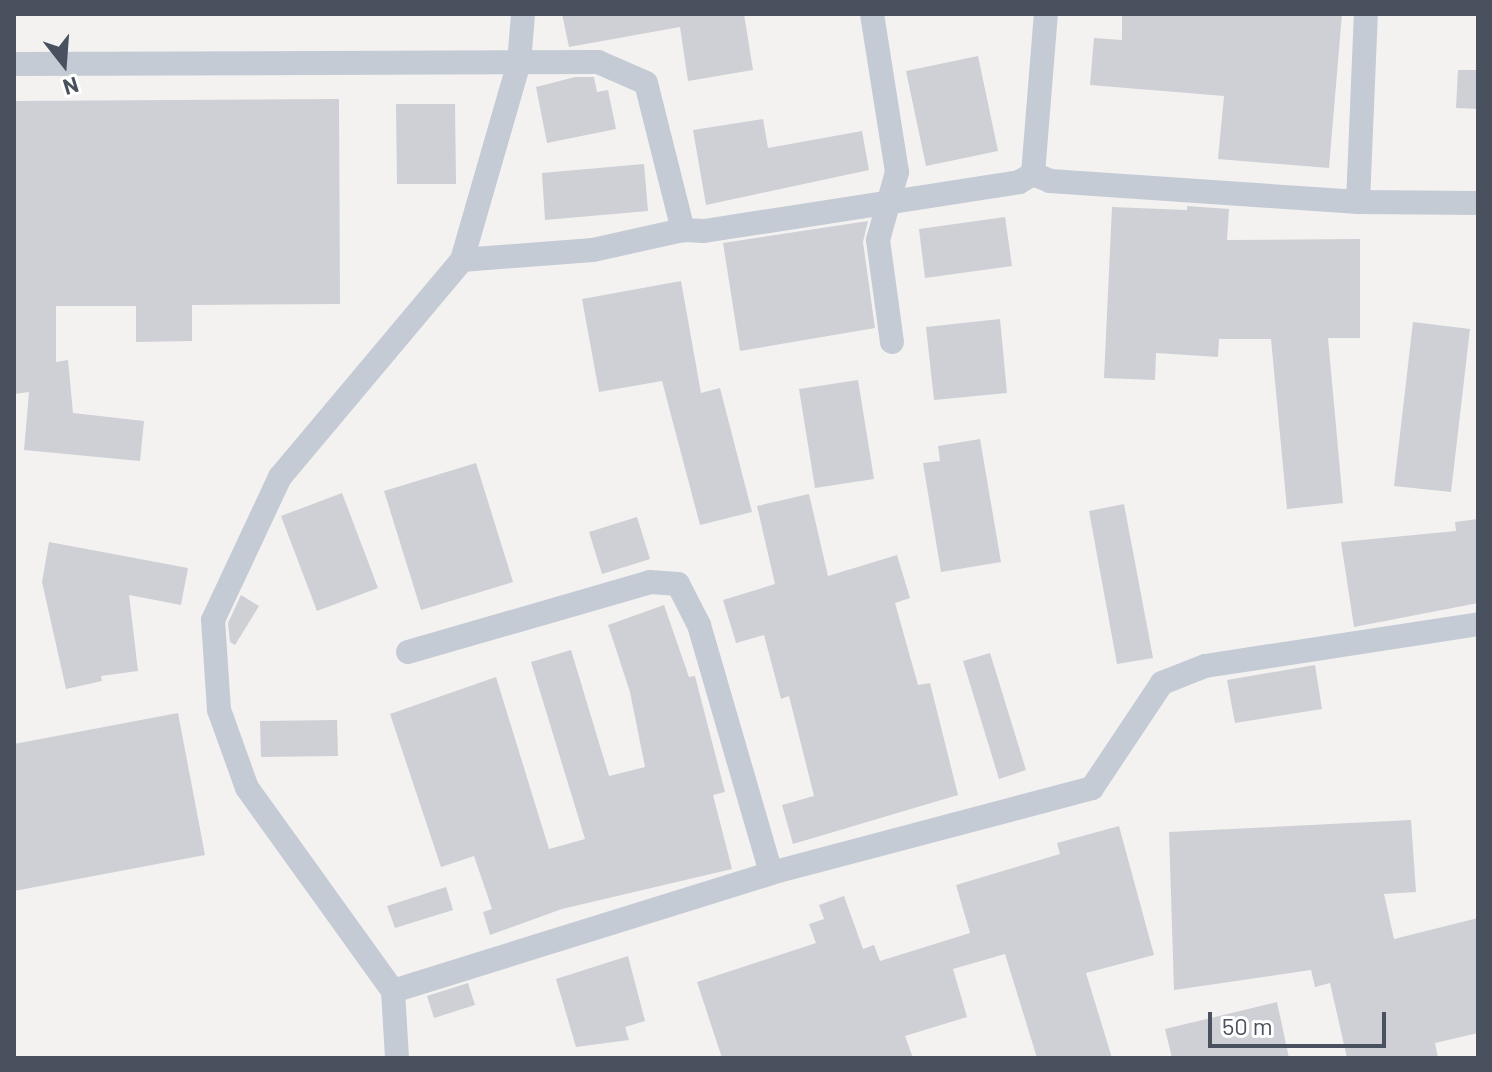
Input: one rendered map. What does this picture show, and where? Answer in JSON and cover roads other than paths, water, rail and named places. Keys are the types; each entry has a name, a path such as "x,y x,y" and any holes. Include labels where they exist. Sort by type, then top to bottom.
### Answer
{"street":[{"path":"397,1058 393,991 247,788 219,710 213,620 280,477 462,260 519,63 523,14"},
{"path":"872,14 897,172 878,240 892,342"},
{"path":"1033,174 1046,14"},
{"path":"1358,202 1366,14"},
{"path":"14,64 598,62 646,83 683,230"},
{"path":"462,260 593,250 683,230 704,231 1019,182 1033,174"},
{"path":"1033,174 1050,181 1358,202 1478,203"},
{"path":"408,652 650,582 678,584 699,625 771,873"},
{"path":"393,991 771,873 1092,788 1162,683 1205,666 1478,624"}]}
